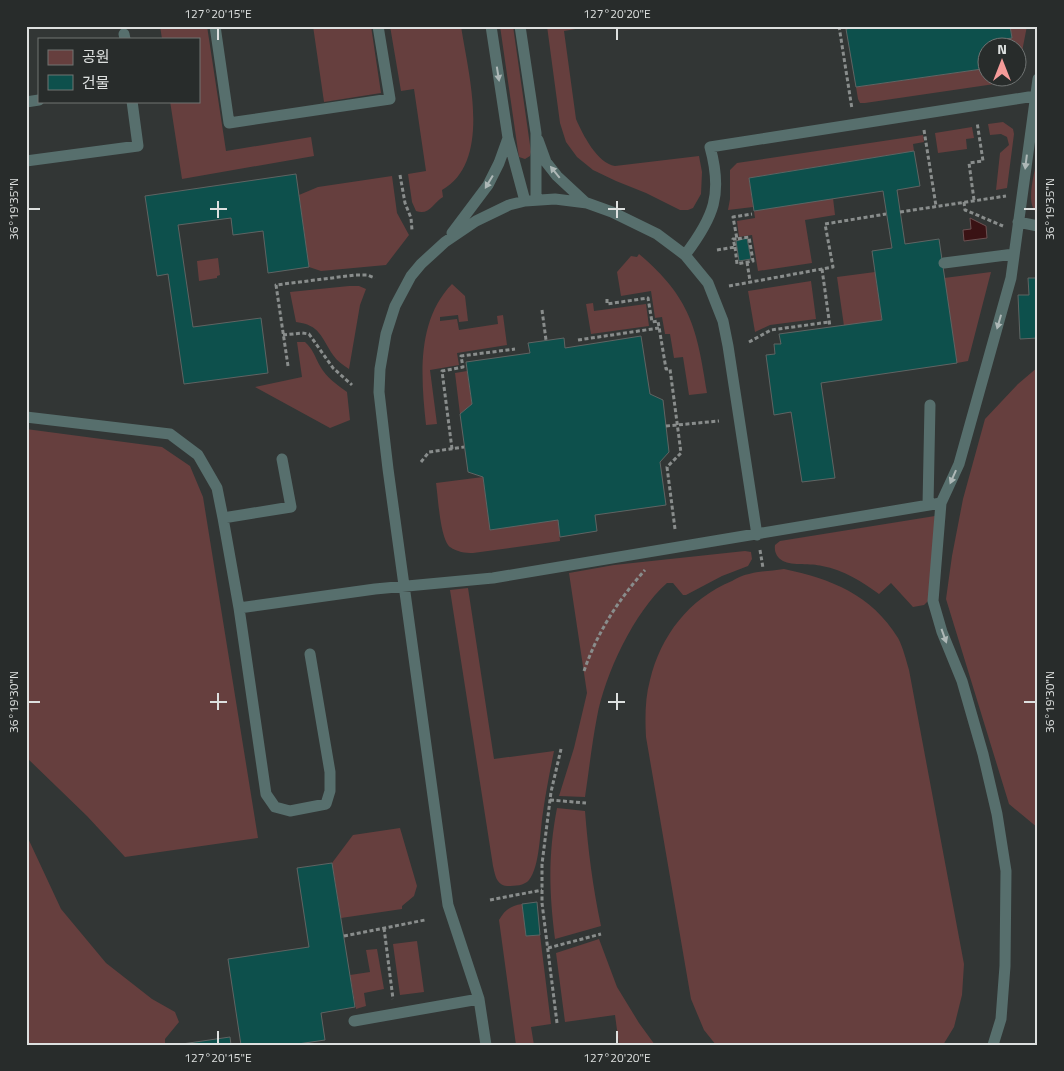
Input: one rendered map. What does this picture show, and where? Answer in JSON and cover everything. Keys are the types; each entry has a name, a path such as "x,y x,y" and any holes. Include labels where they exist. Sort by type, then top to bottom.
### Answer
{"lane":[{"path":"215,26 229,123 390,100 378,26"},
{"path":"491,26 508,138 530,200"},
{"path":"520,26 536,133 549,166 570,189 587,203"},
{"path":"993,1045 1001,1019 1006,966 1006,871 997,814 983,754 962,681 942,632 933,601 941,503 959,464 1011,278 1038,79"},
{"path":"686,255 709,219 716,197 715,164 710,147 1035,96"},
{"path":"26,160 138,146 132,102"},
{"path":"530,200 536,133"},
{"path":"445,242 488,185 499,163 508,138"},
{"path":"486,1045 479,999 448,905 404,586 380,392 380,369 386,334 402,291 421,264 445,242 476,221 500,208 530,200 555,199 587,203 618,215 657,234 686,255 708,283 723,321 758,535"},
{"path":"1018,222 1038,226"},
{"path":"944,263 1014,254"},
{"path":"928,505 930,405"},
{"path":"26,417 170,434 198,455 217,488 224,518 266,794 274,806 290,812 326,804 330,791 330,772 310,654"},
{"path":"224,518 291,507 282,459"},
{"path":"239,608 404,586 493,578 941,503"},
{"path":"354,1021 479,999"}],"path":[{"path":"839,26 852,109"},
{"path":"974,200 969,163 983,161 977,122"},
{"path":"924,130 936,206"},
{"path":"400,175 405,203 411,218 412,230"},
{"path":"900,212 1009,195"},
{"path":"964,202 965,210 1005,227"},
{"path":"737,239 733,217 752,214"},
{"path":"729,286 833,268 825,224 886,214"},
{"path":"749,237 753,261 737,264 735,247 733,240 749,237"},
{"path":"717,250 735,247"},
{"path":"747,262 750,281"},
{"path":"822,269 830,327"},
{"path":"288,366 276,285 354,275 367,275 376,278"},
{"path":"607,299 607,304 648,298 652,322 658,321 666,369 670,369 682,453 666,467 674,529"},
{"path":"542,310 546,340"},
{"path":"749,342 771,330 829,322"},
{"path":"578,340 659,328"},
{"path":"283,335 309,334 333,368 352,385"},
{"path":"452,449 442,371 463,367 462,356 515,349"},
{"path":"666,426 719,421"},
{"path":"421,462 428,452 464,447"},
{"path":"584,671 592,648 614,609 630,586 650,565"},
{"path":"557,1023 542,903 542,864 550,800 561,750"},
{"path":"550,800 586,803"},
{"path":"490,900 542,890"},
{"path":"344,936 425,920"},
{"path":"384,928 394,1000"},
{"path":"548,948 601,934"}],"green space":[{"path":"160,26 207,26 226,151 311,137 314,156 182,179 170,102 200,102 200,38 162,38"},
{"path":"313,26 371,26 381,93 324,102"},
{"path":"390,26 461,26 472,91 472,138 467,159 458,177 442,190 443,197 424,212 416,211 412,202 408,174 426,171 414,89 401,91"},
{"path":"500,26 513,26 531,152 530,156 525,159 519,157"},
{"path":"547,26 593,26 564,31 576,119 591,147 602,160 615,166 699,156 702,172 701,194 693,208 680,210 593,170 577,157 566,142 560,123"},
{"path":"1010,26 1027,26 1025,38 1012,38"},
{"path":"976,70 976,87 865,103 860,103 856,87"},
{"path":"1003,122 1013,129 1014,134 1007,188 996,190 1000,153 1009,145 1007,137 1001,134 990,135 988,124"},
{"path":"972,127 974,138 966,139 967,149 938,153 935,133"},
{"path":"923,135 924,142 913,144 914,151 749,178 753,207 728,210 730,170 737,163"},
{"path":"1038,156 1038,213 1034,209 1031,196"},
{"path":"392,176 397,213 409,235 386,265 321,271 309,267 299,195 318,187"},
{"path":"833,198 835,215 805,220 812,263 758,271 752,235 739,237 737,221 755,218 754,211"},
{"path":"639,254 670,285 681,300 689,316 695,332 707,393 689,395 683,357 674,358 670,334 665,334 662,317 655,318 651,291 621,296 617,272 631,256 637,257"},
{"path":"218,258 220,275 217,278 199,281 197,261"},
{"path":"875,272 882,320 844,326 837,277"},
{"path":"991,272 968,361 957,363 944,278"},
{"path":"811,281 816,319 770,325 755,332 748,291"},
{"path":"452,284 465,296 468,321 459,322 458,315 440,317 440,321 457,319 459,330 498,324 497,316 503,315 507,345 457,353 459,365 430,370 437,424 426,425 423,369 427,332 432,315 440,299"},
{"path":"359,286 366,289 360,305 349,369 340,363 315,329 296,322 290,292"},
{"path":"593,303 594,311 646,304 649,326 591,334 586,304"},
{"path":"297,342 305,342 308,345 325,374 347,392 350,420 330,428 255,387 302,377"},
{"path":"1038,367 1038,828 1009,804 946,599 963,499 985,419 1018,384"},
{"path":"467,371 472,404 460,414 455,373"},
{"path":"26,429 162,447 190,466 203,497 258,838 125,857 87,816 26,757"},
{"path":"483,477 490,530 558,520 560,541 473,553 461,552 450,547 442,527 436,483"},
{"path":"935,516 929,600 924,605 913,607 891,583 879,594 859,580 838,570 818,565 787,563 781,560 775,550 775,545 780,541"},
{"path":"745,551 751,552 752,559 748,566 722,576 686,595 683,595 673,583 667,583 643,610 614,663 601,700 585,797 559,796 574,748 587,693 569,573 614,565"},
{"path":"784,569 834,584 862,599 887,623 898,638 903,649 909,670 964,964 962,995 954,1027 943,1045 716,1045 704,1030 691,999 646,737 648,687 661,648 679,620 690,608 717,589 747,574"},
{"path":"468,588 494,759 554,751 544,804 539,848 533,874 529,880 519,885 507,886 500,884 493,866 450,590"},
{"path":"557,808 585,811 591,869 601,926 555,939 550,874"},
{"path":"400,828 417,886 414,896 402,906 402,909 341,918 332,863 353,835"},
{"path":"26,834 61,909 106,963 152,999 175,1012 179,1022 165,1039 165,1045 26,1045"},
{"path":"522,904 526,936 540,935 551,1024 531,1027 534,1045 516,1045 499,920 508,909"},
{"path":"599,939 617,987 655,1045 619,1045 615,1015 565,1022 556,953"},
{"path":"417,941 424,992 400,995 393,944"},
{"path":"377,949 384,989 364,993 366,1006 356,1009 350,975 370,972 366,950"}],"shaded area":[{"path":"970,218 986,226 987,238 964,241 963,230 971,229"}],"building":[{"path":"863,26 1010,26 1012,38 976,38 976,70 856,87 846,29"},
{"path":"914,151 920,186 897,190 905,244 939,239 957,363 821,383 835,478 802,482 791,412 774,415 766,355 775,354 774,344 781,344 779,334 882,320 872,251 892,248 883,191 754,211 749,178"},
{"path":"296,174 309,267 268,273 263,231 233,235 231,218 178,225 193,327 261,318 268,373 184,384 168,274 157,276 145,196"},
{"path":"747,238 751,259 739,261 736,241"},
{"path":"1028,278 1038,278 1038,338 1020,339 1018,295 1029,295"},
{"path":"641,336 650,394 663,400 669,452 660,462 666,505 595,515 597,531 560,537 558,520 490,530 483,477 468,472 460,414 472,404 466,362 530,353 528,343 564,338 565,348"},
{"path":"332,863 355,1007 321,1013 325,1040 291,1045 241,1045 228,959 309,947 297,868"},
{"path":"537,902 540,935 526,936 522,904"},
{"path":"230,1037 231,1045 175,1045"}]}
